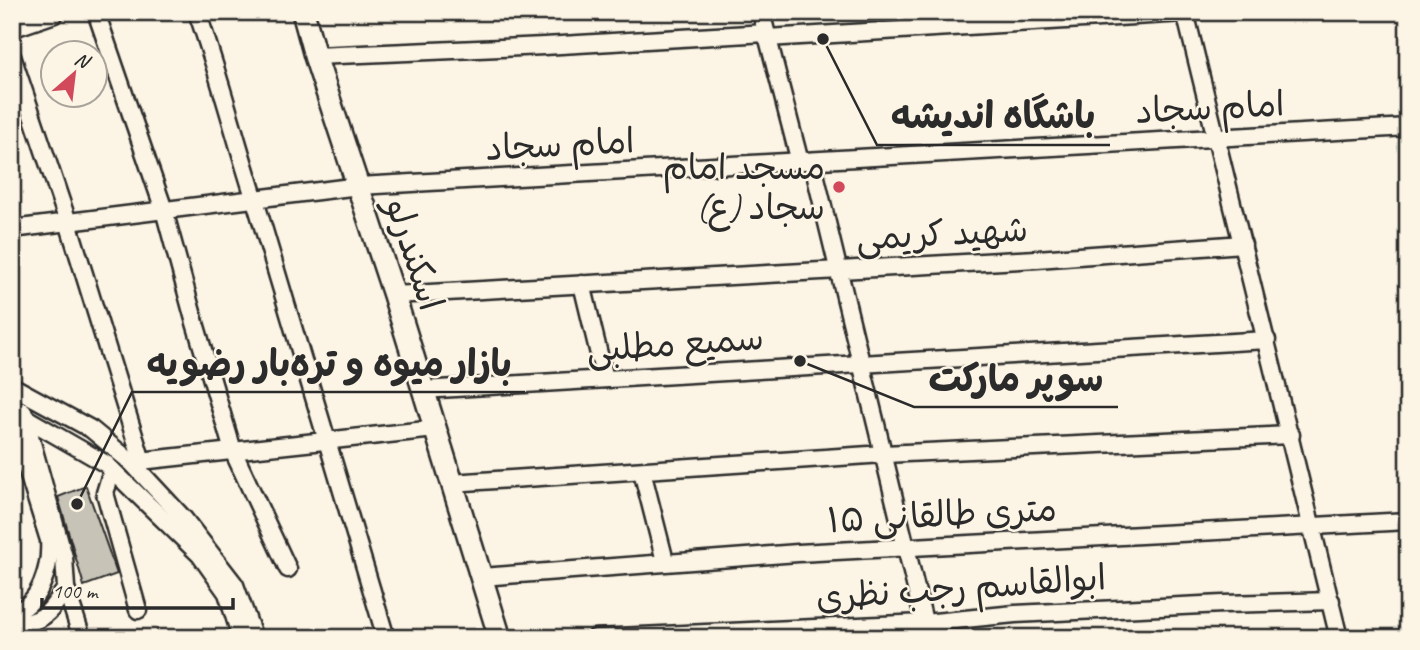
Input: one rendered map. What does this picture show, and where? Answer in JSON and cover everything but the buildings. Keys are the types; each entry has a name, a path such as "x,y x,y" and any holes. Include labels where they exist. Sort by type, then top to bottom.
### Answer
{"main road":[{"path":"12,26 53,12"},
{"name":"اسکندرلو","path":"303,12 500,638"}],"street":[{"path":"96,12 164,210 192,316 233,451 288,569"},
{"path":"197,12 218,73 387,638"},
{"path":"761,12 839,270 926,630"},
{"path":"315,56 1185,13 1314,527 1339,638"},
{"path":"12,56 68,222 136,461"},
{"name":"امام سجاد","path":"12,229 359,186 1408,127"},
{"name":"شهید کریمی","path":"394,295 1243,244"},
{"path":"582,284 605,379"},
{"name":"سمیع مطلبی","path":"422,390 1267,340"},
{"path":"13,384 91,429 136,461 229,575 254,638"},
{"path":"12,613 29,601 44,578 50,556 49,540 16,416 13,384"},
{"path":"16,416 109,467 200,555 227,593 241,638"},
{"path":"16,416 64,557 65,587 82,638"},
{"path":"109,467 136,461 435,429"},
{"path":"451,483 884,454 1291,435"},
{"path":"109,467 105,493 138,610"},
{"path":"642,471 665,561"},
{"name":"۱۵ متری طالقانی","path":"481,576 665,561 1408,522"},
{"path":"12,626 35,623 48,614 65,587"},
{"name":"ابوالقاسم رجب نظری","path":"595,638 926,630 1015,614 1331,601"}],"place":[{"name":"باشگاه اندیشه","path":"823,39"},
{"name":"مسجد امام سجاد (ع)","path":"839,187"},
{"name":"سوپر مارکت","path":"800,361"},
{"name":"بازار میوه و تره‌بار رضویه","path":"77,504"}]}
